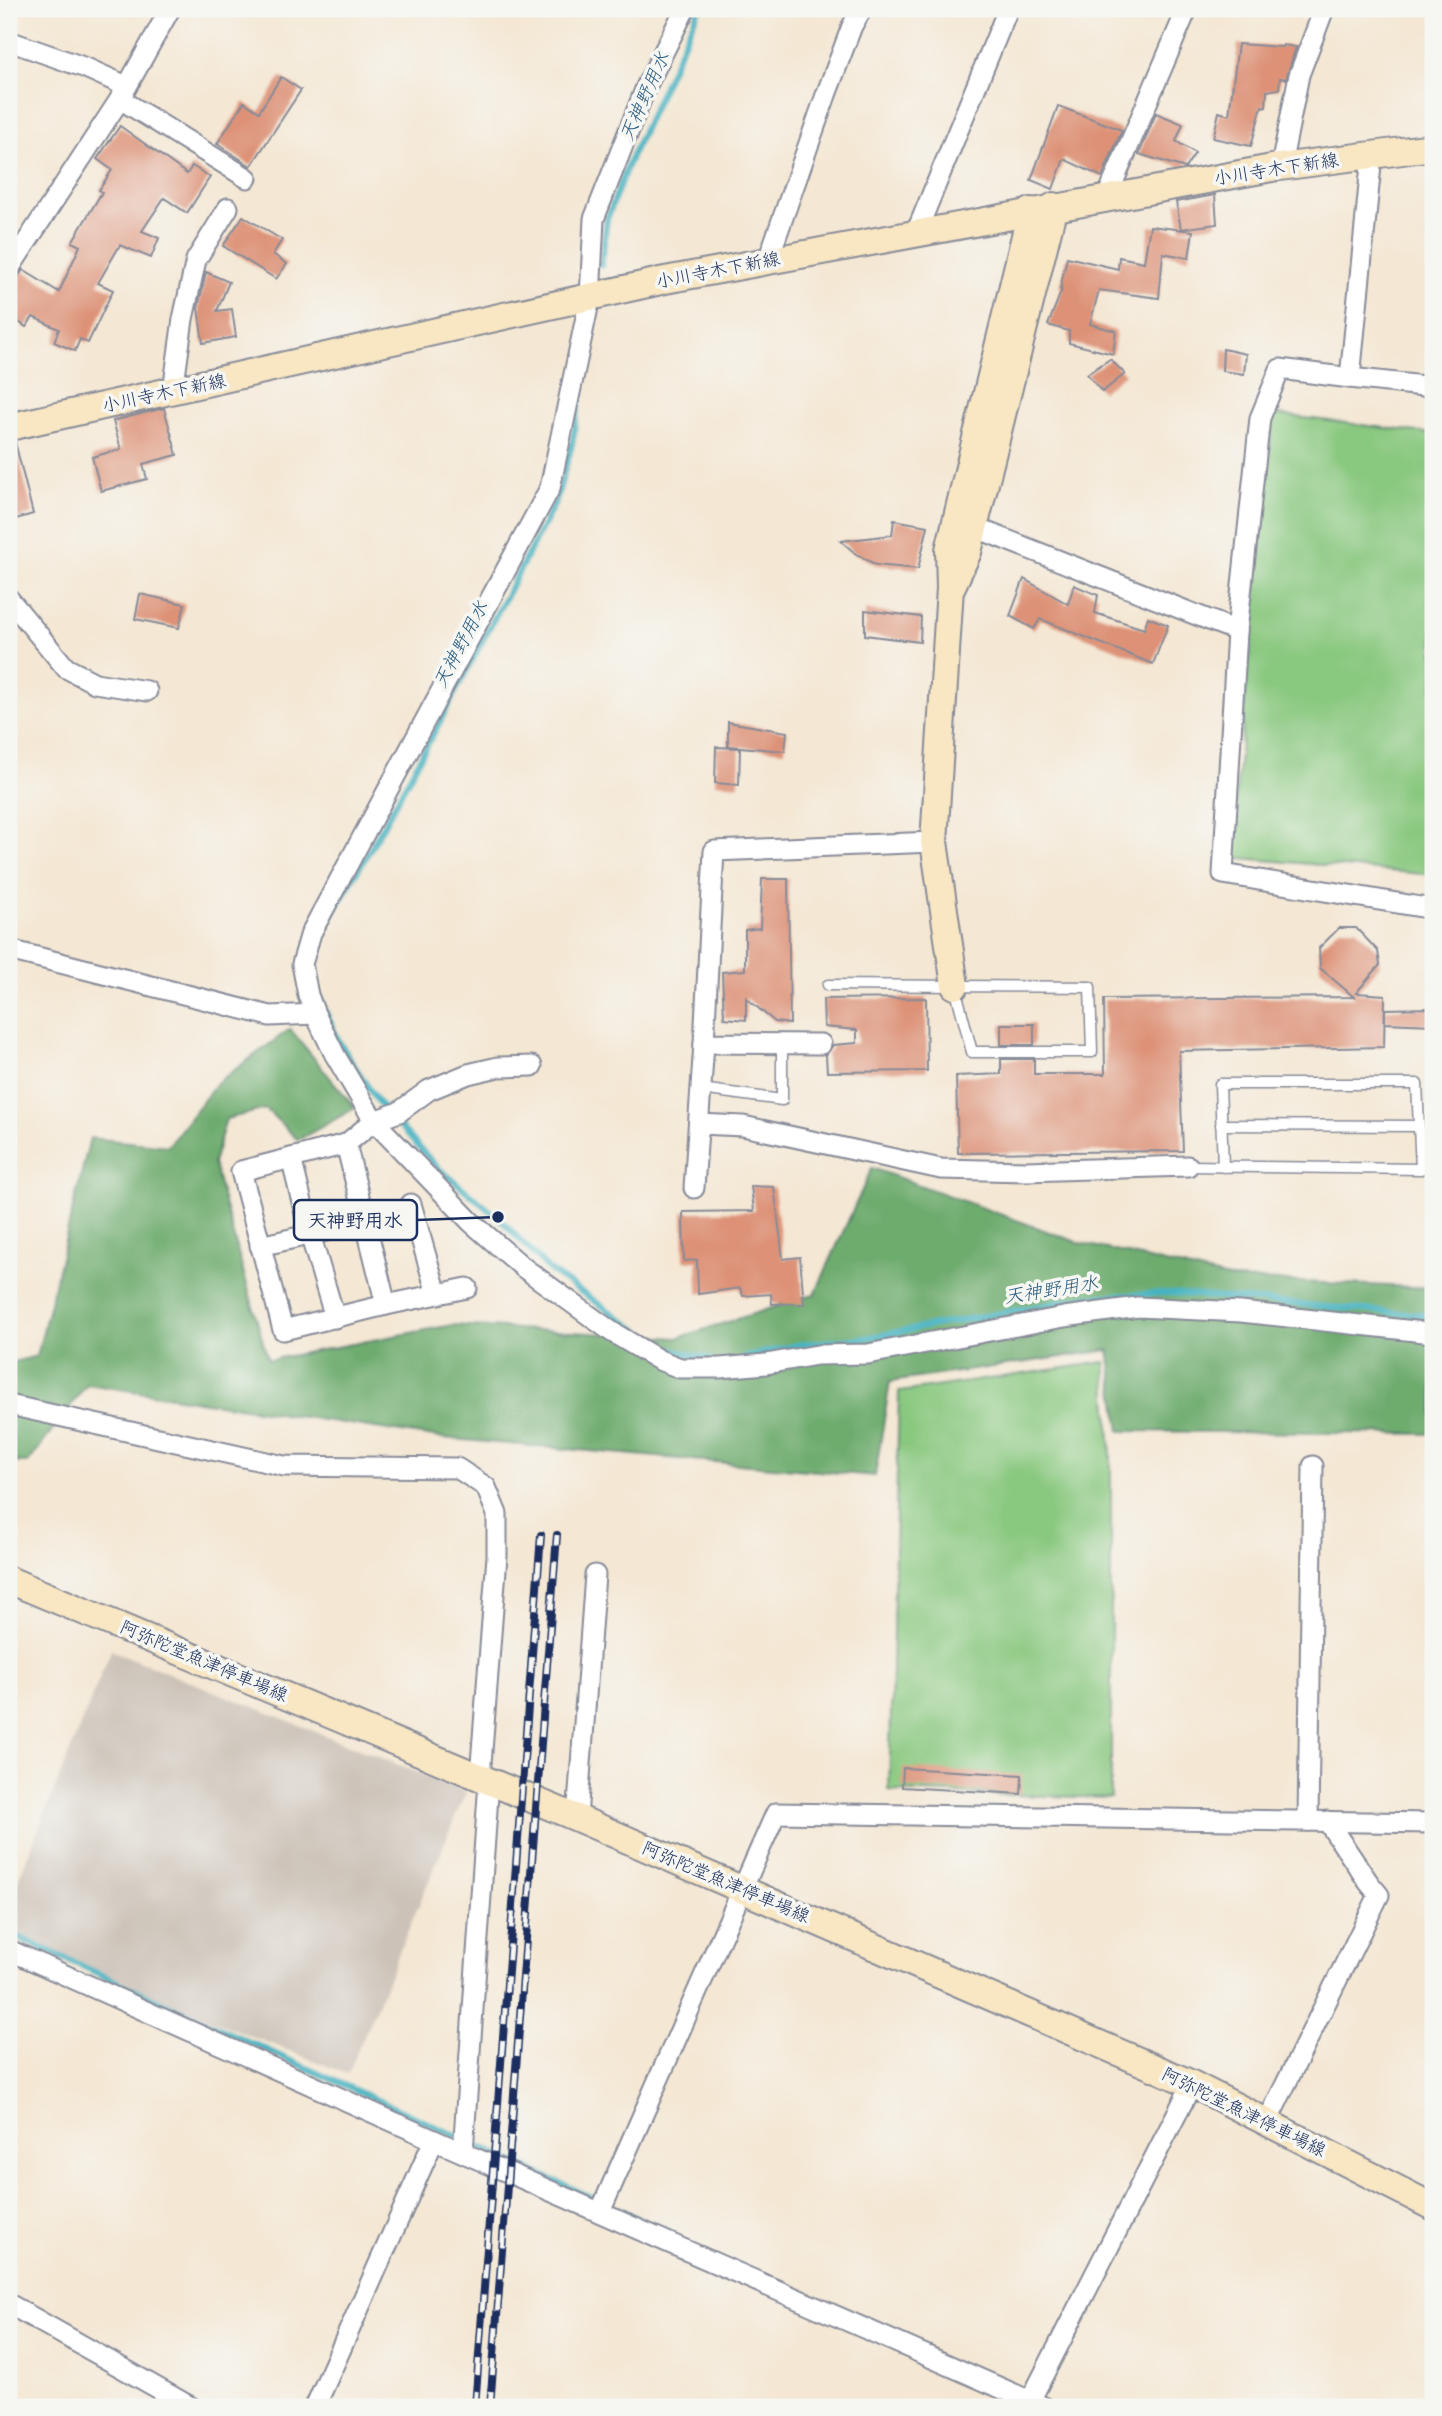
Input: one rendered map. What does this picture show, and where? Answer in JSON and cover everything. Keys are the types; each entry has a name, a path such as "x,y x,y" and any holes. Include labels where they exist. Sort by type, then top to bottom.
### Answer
{"main road":[{"name":"小川寺木下新線","path":"9,427 665,280 1281,166 1433,147"},
{"path":"950,589 968,552 1043,209"},
{"path":"955,986 934,842 950,589 949,550 1043,209"},
{"name":"阿弥陀堂魚津停車場線","path":"9,1580 577,1818 1192,2084 1433,2207"}],"street":[{"path":"9,269 123,92 170,9"},
{"path":"685,9 646,87 594,219 590,298 550,488 311,933 302,964 308,995 335,1055 374,1121 471,1222 524,1268 612,1332 659,1360 680,1368 720,1368 766,1364 817,1355 869,1354 1064,1317 1138,1307 1241,1311 1433,1333"},
{"path":"768,260 852,26 862,9"},
{"path":"916,233 1008,9"},
{"path":"1107,197 1187,9"},
{"path":"1281,166 1299,75 1324,9"},
{"path":"9,41 86,68 247,178"},
{"path":"1350,378 1372,155"},
{"path":"173,391 183,319 196,260 228,208"},
{"path":"1433,387 1280,369 1260,418 1237,631 1223,874 1433,909"},
{"path":"974,527 1237,631"},
{"path":"9,599 66,668 95,683 147,691"},
{"path":"694,1188 713,851 934,842"},
{"path":"9,950 270,1016 315,1014"},
{"path":"704,1043 821,1044"},
{"path":"467,1288 283,1330 241,1171 345,1144 374,1121 399,1112 429,1090 468,1074 498,1066 532,1066"},
{"path":"699,1124 743,1126 941,1169 1026,1171 1188,1167"},
{"path":"345,1144 386,1305"},
{"path":"291,1157 335,1318"},
{"path":"411,1203 437,1294"},
{"path":"260,1246 365,1222"},
{"path":"9,1405 284,1466 457,1468 486,1487 497,1514 496,1556 463,2152"},
{"path":"1267,2122 1379,1895 1318,1821 1313,1466"},
{"path":"577,1818 595,1575"},
{"path":"600,2212 776,1813 1433,1823"},
{"path":"9,1950 1034,2405 1192,2084"},
{"path":"315,2407 434,2140"},
{"path":"9,2304 191,2407"}],"lane":[{"path":"828,985 1090,987 1092,1052 972,1052 955,986"},
{"path":"701,1089 782,1100 782,1044"},
{"path":"1188,1167 1421,1169 1417,1084 1220,1084 1223,1167"},
{"path":"1222,1125 1419,1126"}],"shaded area":[{"path":"111,1650 466,1792 348,2074 9,1941 9,1902"}],"green space":[{"path":"1273,414 1433,434 1433,875 1230,857"},
{"path":"290,1029 355,1108 298,1140 266,1109 226,1119 213,1163 268,1360 452,1325 678,1338 815,1294 872,1168 1077,1242 1233,1279 1433,1288 1433,1434 1120,1431 1109,1350 890,1382 875,1476 441,1438 87,1384 28,1463 9,1462 9,1363 37,1356 90,1138 168,1146 217,1083"},
{"path":"1105,1362 1111,1456 1111,1798 889,1791 899,1392"}],"building":[{"path":"1238,44 1296,47 1286,79 1280,78 1279,89 1267,91 1266,107 1262,106 1251,146 1213,138 1219,112 1229,115"},
{"path":"281,77 301,90 251,166 217,144 244,102 259,112"},
{"path":"1058,106 1122,130 1102,177 1064,159 1053,189 1031,180"},
{"path":"1156,113 1183,124 1176,141 1195,153 1185,168 1139,154"},
{"path":"120,126 187,174 192,166 210,177 187,213 164,198 142,231 159,238 151,258 120,245 98,283 113,290 88,343 80,339 75,351 54,342 59,329 33,317 26,327 9,315 9,289 23,270 59,292 80,246 72,242 112,170 97,159"},
{"path":"1215,195 1217,224 1181,229 1176,202"},
{"path":"243,216 282,240 273,254 287,264 276,279 223,246"},
{"path":"1150,226 1193,231 1189,258 1163,253 1159,298 1099,290 1090,324 1116,331 1113,354 1069,343 1069,331 1048,325 1062,289 1067,257 1118,269 1119,257 1144,262"},
{"path":"206,272 229,282 217,311 232,309 236,337 203,343 198,308"},
{"path":"1223,349 1246,354 1244,374 1222,371"},
{"path":"1110,359 1125,374 1102,392 1087,374"},
{"path":"164,408 177,455 143,464 147,479 101,491 92,457 121,449 113,421"},
{"path":"9,442 15,442 33,514 9,521"},
{"path":"894,520 928,526 918,569 876,565 856,554 841,541 892,535"},
{"path":"1024,579 1068,604 1074,585 1098,595 1095,613 1144,629 1148,617 1168,625 1153,664 1040,619 1034,629 1010,616"},
{"path":"140,594 185,604 179,628 135,619"},
{"path":"865,610 921,617 920,642 865,635"},
{"path":"728,722 787,732 785,751 728,746"},
{"path":"716,747 740,748 739,785 715,783"},
{"path":"762,879 788,879 790,1024 775,1022 746,998 746,1020 724,1018 722,972 745,970 745,930 760,928"},
{"path":"1339,928 1356,928 1378,951 1380,965 1356,993 1385,995 1384,1047 1179,1051 1183,1151 958,1153 956,1076 1001,1074 1001,1059 1034,1059 1034,1074 1105,1074 1104,999 1354,997 1320,968 1319,948"},
{"path":"926,998 927,1071 827,1072 826,1055 833,1045 857,1043 857,1030 824,1027 823,999"},
{"path":"1433,1008 1433,1025 1385,1023 1385,1009"},
{"path":"1001,1024 1034,1024 1034,1045 1001,1045"},
{"path":"751,1186 774,1187 783,1259 800,1257 804,1304 772,1304 771,1294 743,1296 740,1288 698,1294 697,1260 684,1261 683,1212 754,1211"},
{"path":"903,1768 1022,1775 1021,1794 902,1787"}],"waterway":[{"name":"天神野用水","path":"601,265 607,219 628,164 699,9"},
{"name":"天神野用水","path":"584,370 572,444 556,501 437,727 329,920 314,959 315,987 338,1040 377,1101 436,1166 498,1217 549,1270 664,1348 710,1359"},
{"name":"天神野用水","path":"745,1357 802,1344 865,1338 1088,1297 1167,1293 1433,1316"},
{"path":"9,1933 670,2233"}],"railway":[{"path":"475,2407 541,1535"},
{"path":"490,2407 557,1535"}],"place":[{"name":"天神野用水","path":"498,1217"}]}
